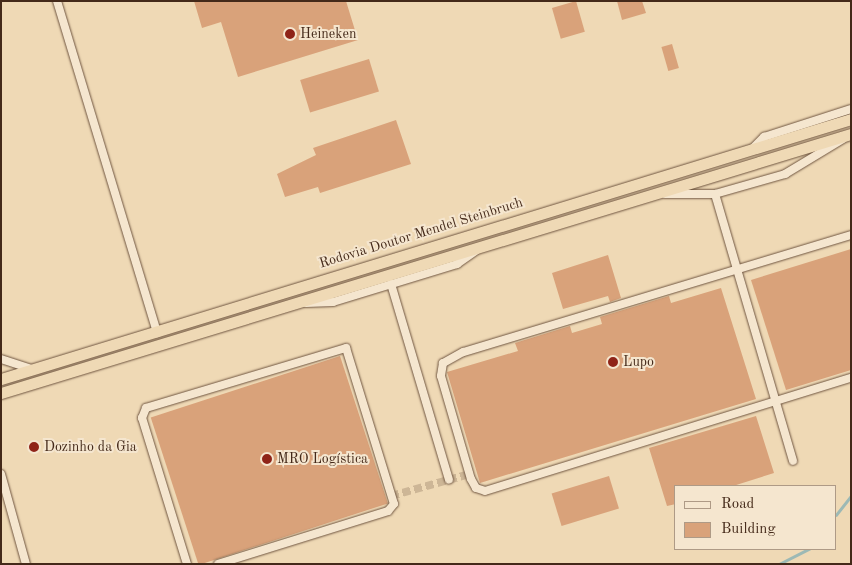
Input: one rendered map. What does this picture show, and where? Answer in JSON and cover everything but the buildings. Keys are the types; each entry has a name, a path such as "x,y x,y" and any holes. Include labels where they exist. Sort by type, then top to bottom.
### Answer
{"highway":[{"name":"Rodovia Doutor Mendel Steinbruch","path":"1,379 157,333 459,236 752,149 850,113"},
{"path":"1,393 482,247 648,193 851,134"}],"street":[{"path":"57,1 157,333"},
{"path":"648,193 715,194 798,169 851,134"},
{"path":"715,194 734,270 793,461"},
{"path":"851,235 448,358 440,376 471,479 476,488 485,491 851,378"},
{"path":"297,302 334,302 457,264 482,247"},
{"path":"391,284 449,480"},
{"path":"187,564 142,418 146,408 346,348 394,504 388,511 218,564"},
{"path":"1,359 34,370"},
{"path":"1,474 26,564"}],"waterway":[{"path":"837,514 851,496"},
{"path":"779,564 807,550"}],"tunnel":[{"path":"391,496 470,474"}],"place":[{"name":"Heineken","path":"290,34"},
{"name":"Lupo","path":"613,362"},
{"name":"Dozinho da Gia","path":"34,447"},
{"name":"MRO Logística","path":"267,459"}]}
